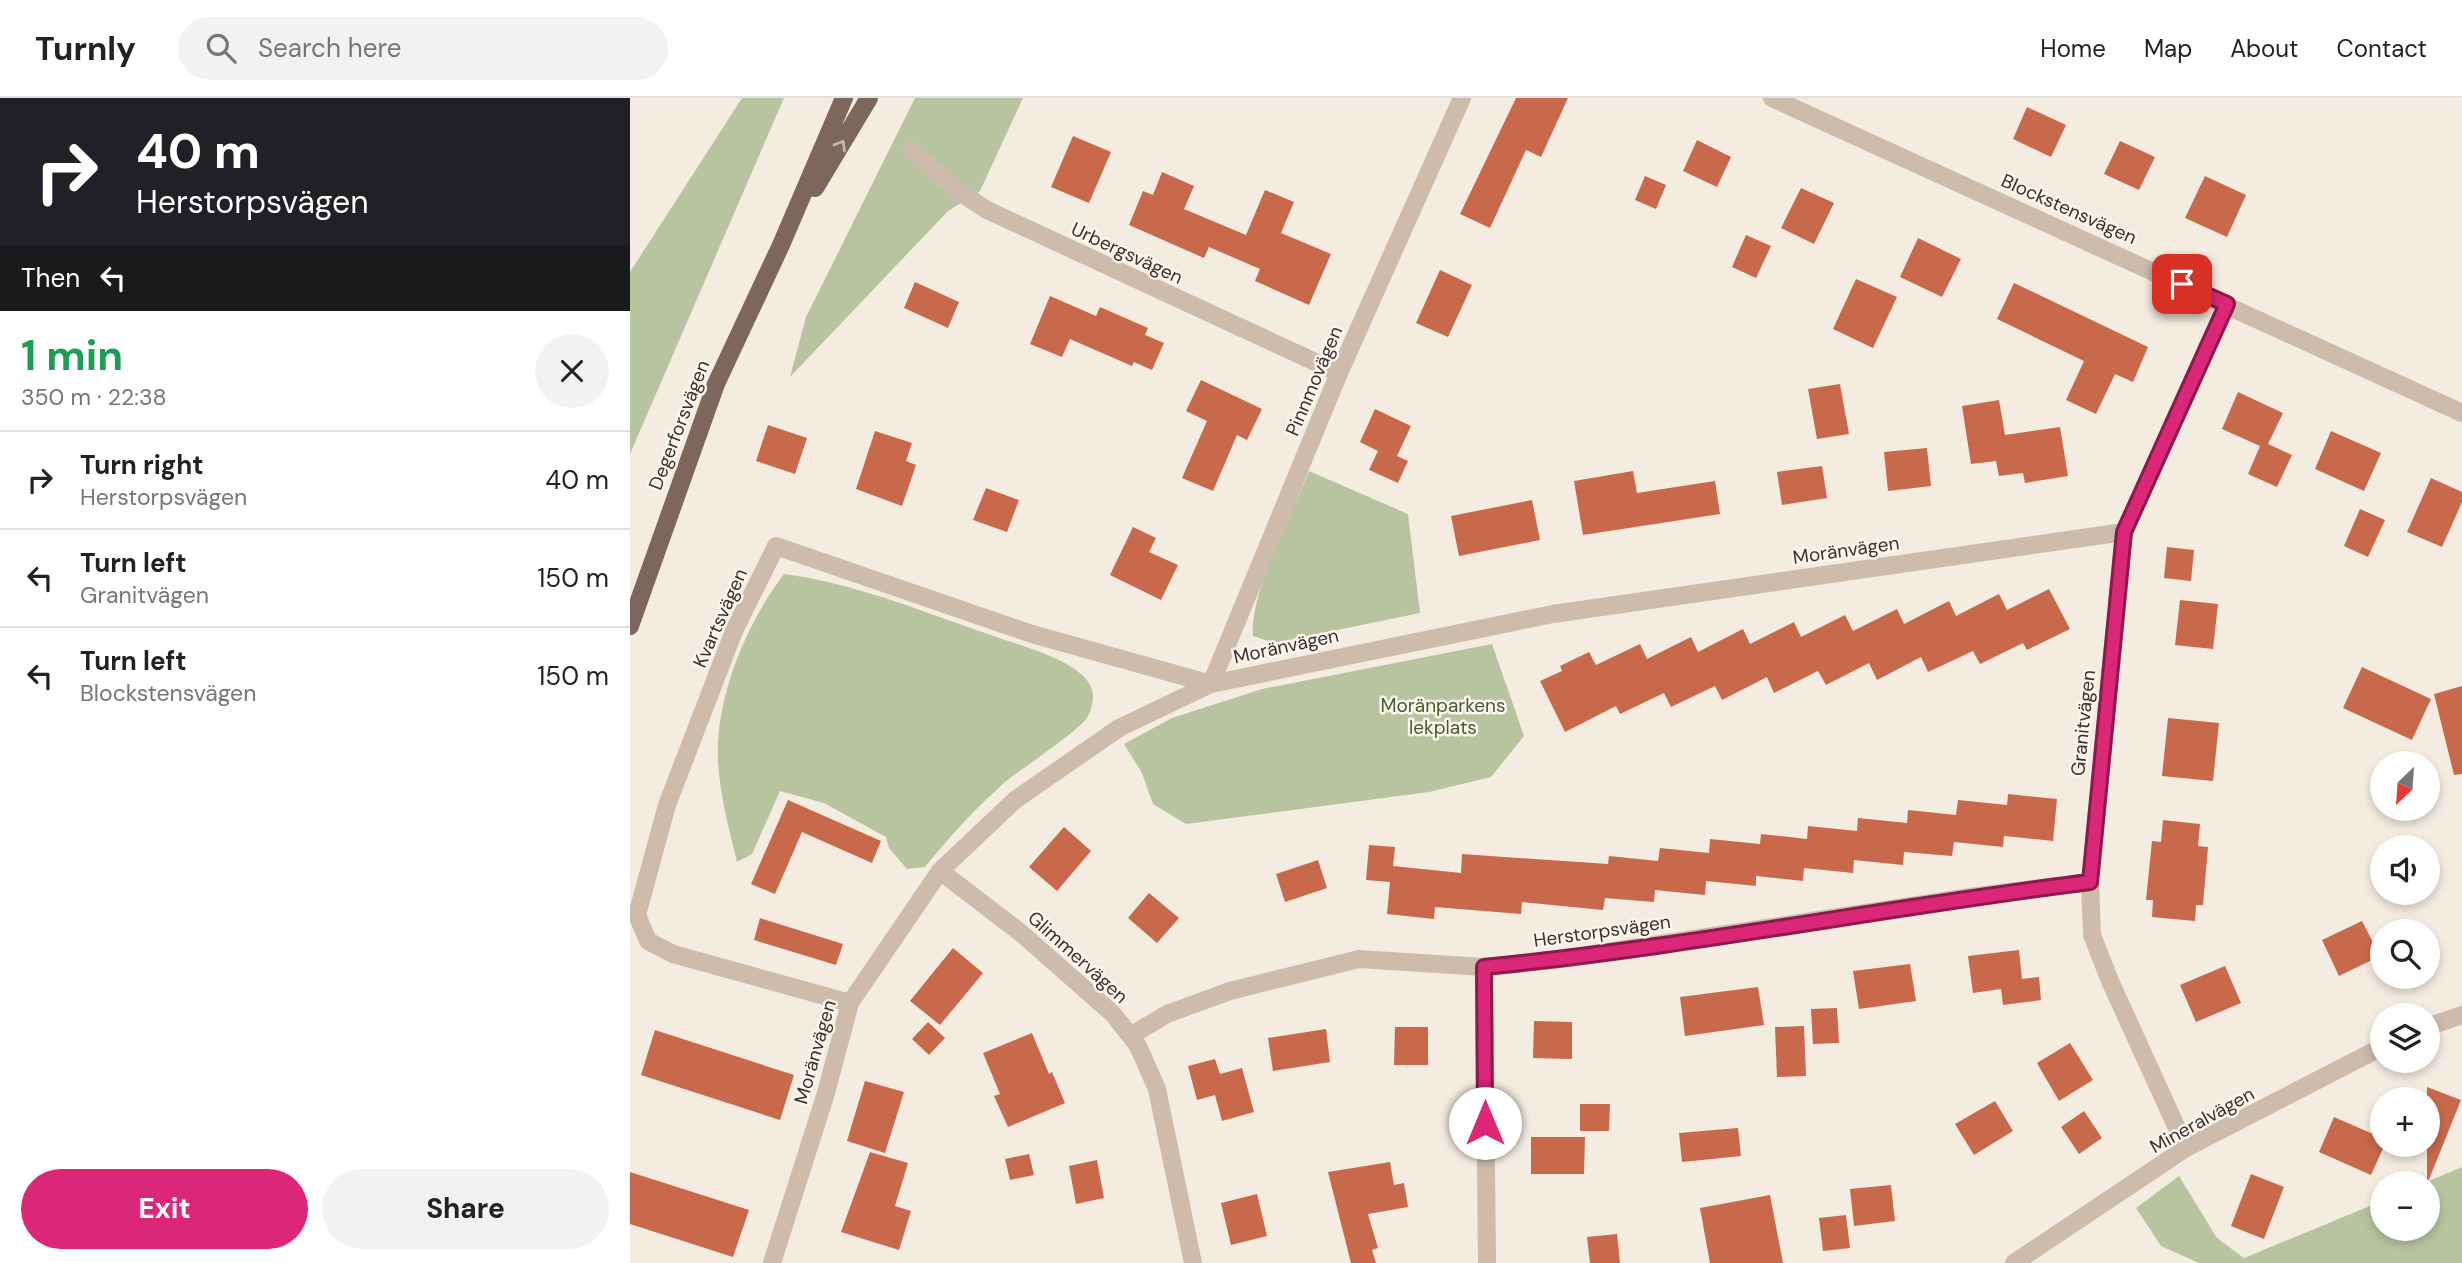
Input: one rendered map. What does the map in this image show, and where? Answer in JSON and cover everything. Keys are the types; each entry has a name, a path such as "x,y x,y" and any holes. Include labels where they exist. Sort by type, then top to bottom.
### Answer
{"main road":[{"name":"Degerforsvägen","path":"630,626 716,384 781,245 844,98"},
{"name":"Degerforsvägen","path":"781,245 869,98"}],"street":[{"name":"Pinnmovägen","path":"1211,684 1339,373 1462,98"},
{"name":"Blockstensvägen","path":"1772,98 2462,413"},
{"name":"Urbergsvägen","path":"911,150 958,191 987,210 1339,373"},
{"name":"Granitvägen","path":"2186,1149 2110,981 2092,934 2090,882 2124,532 2227,304"},
{"name":"Moränvägen","path":"772,1263 826,1093 850,1003 940,871 1015,800 1070,759 1119,728 1211,684 1553,614 2124,532"},
{"name":"Kvartsvägen","path":"850,1003 673,954 648,941 637,915 667,805 734,631 776,546 1032,634 1211,684"},
{"name":"Glimmervägen","path":"940,871 1021,933 1113,1014 1138,1046 1157,1089 1193,1263"},
{"name":"Herstorpsvägen","path":"1130,1036 1167,1014 1217,996 1318,967 1359,959 1484,967 1561,960 1963,898 2090,882"},
{"path":"1484,967 1487,1263"},
{"path":"2440,1023 2462,1015"},
{"name":"Mineralvägen","path":"2014,1263 2186,1149 2370,1053"}],"green space":[{"path":"742,98 784,98 630,454 630,272"},
{"path":"915,98 1023,98 980,191 948,211 790,377 806,317"},
{"path":"1309,471 1408,514 1420,613 1274,643 1253,636 1264,576"},
{"path":"784,574 836,584 887,599 1061,661 1081,674 1089,683 1093,699 1088,716 1075,730 994,792 925,867 907,869 889,848 886,837 824,803 780,791 752,854 737,862 719,774 718,737 722,712 728,687 746,639 757,615"},
{"name":"Moränparkens lekplats","path":"1492,644 1524,736 1491,777 1429,792 1186,824 1153,804 1142,773 1124,744 1172,718 1262,689"},
{"path":"2462,1167 2462,1263 2199,1263 2161,1246 2136,1208 2179,1176 2217,1238 2244,1258 2370,1206 2370,1241 2440,1241 2440,1176"}],"building":[{"path":"1516,98 1568,98 1541,157 1526,150 1490,228 1460,214"},
{"path":"2027,107 2066,125 2051,157 2013,139"},
{"path":"1073,136 1111,152 1089,203 1051,187"},
{"path":"1697,140 1731,157 1717,187 1683,171"},
{"path":"2120,141 2155,157 2139,190 2104,174"},
{"path":"1162,172 1194,186 1184,209 1246,235 1265,190 1294,202 1281,233 1331,254 1309,305 1255,281 1260,269 1209,247 1204,258 1129,225 1143,191 1153,195"},
{"path":"1645,176 1666,185 1656,209 1635,200"},
{"path":"2205,176 2246,195 2227,237 2185,218"},
{"path":"1801,188 1834,203 1814,244 1781,228"},
{"path":"1746,235 1771,246 1756,278 1732,267"},
{"path":"1918,238 1961,259 1942,297 1900,277"},
{"path":"1440,270 1472,285 1448,337 1416,323"},
{"path":"1856,279 1897,297 1873,348 1833,329"},
{"path":"915,282 959,302 948,328 904,308"},
{"path":"2014,283 2148,347 2133,382 2115,374 2096,414 2066,400 2084,361 1997,319"},
{"path":"1050,296 1096,316 1100,307 1148,328 1145,335 1164,343 1152,370 1134,362 1132,366 1070,339 1062,357 1030,344"},
{"path":"1201,380 1262,409 1247,440 1237,435 1213,491 1182,478 1207,421 1186,411"},
{"path":"1840,384 1849,434 1817,439 1808,389"},
{"path":"2238,392 2283,413 2268,444 2292,455 2277,487 2248,474 2260,446 2222,429"},
{"path":"1999,400 2005,435 2060,427 2068,476 2025,483 2023,473 1999,476 1996,461 1971,464 1962,406"},
{"path":"1375,409 1411,426 1397,456 1408,461 1398,483 1369,470 1378,451 1360,442"},
{"path":"768,425 807,438 795,474 756,461"},
{"path":"875,431 912,443 906,461 916,465 902,506 856,489"},
{"path":"2331,431 2381,453 2364,491 2315,469"},
{"path":"1927,448 1931,486 1888,491 1884,452"},
{"path":"1822,466 1827,498 1782,505 1777,472"},
{"path":"1633,471 1637,493 1715,481 1720,514 1583,535 1574,481"},
{"path":"2431,478 2462,492 2462,502 2442,547 2407,532"},
{"path":"986,488 1019,500 1007,532 973,520"},
{"path":"1532,500 1540,540 1459,556 1451,516"},
{"path":"2360,509 2385,520 2368,557 2344,546"},
{"path":"1133,527 1156,538 1149,552 1178,565 1161,600 1110,575"},
{"path":"2167,547 2194,550 2191,581 2164,578"},
{"path":"2049,589 2070,629 2027,650 2023,643 1980,664 1973,651 1928,672 1921,657 1877,680 1869,663 1826,685 1818,671 1774,693 1767,677 1722,700 1715,686 1671,707 1664,693 1620,714 1616,706 1565,732 1540,681 1562,671 1560,666 1589,652 1596,665 1640,644 1647,659 1691,637 1698,652 1743,629 1750,644 1794,622 1801,637 1845,615 1853,631 1897,609 1904,624 1949,601 1956,616 1999,594 2007,610"},
{"path":"2180,600 2218,604 2213,649 2175,645"},
{"path":"2362,667 2431,699 2412,740 2343,708"},
{"path":"2462,686 2462,774 2454,775 2434,694"},
{"path":"2168,718 2219,723 2213,781 2162,776"},
{"path":"2008,794 2057,799 2053,841 2004,836 2003,847 1954,842 1952,856 1904,852 1903,865 1854,860 1853,873 1804,868 1803,881 1756,876 1756,886 1706,881 1705,895 1655,890 1654,902 1605,898 1603,910 1522,902 1521,914 1435,907 1434,919 1387,914 1390,882 1366,880 1369,845 1395,847 1393,866 1461,873 1462,854 1608,864 1609,856 1658,861 1660,848 1709,853 1710,839 1760,844 1761,834 1807,839 1808,826 1857,831 1858,818 1907,823 1908,810 1956,815 1958,800 2007,805"},
{"path":"788,800 881,841 872,863 802,832 775,894 751,884"},
{"path":"2163,820 2200,824 2198,846 2208,847 2203,905 2196,905 2195,921 2152,917 2153,900 2146,900 2152,841 2161,842"},
{"path":"1064,827 1091,851 1057,891 1029,867"},
{"path":"1318,860 1327,888 1285,902 1276,874"},
{"path":"1149,893 1179,918 1157,943 1128,918"},
{"path":"760,918 843,944 836,965 754,940"},
{"path":"2362,921 2370,937 2370,961 2339,976 2322,940"},
{"path":"953,948 983,973 940,1025 910,1001"},
{"path":"2019,950 2022,979 2039,977 2041,1000 2003,1005 2001,989 1973,993 1968,956"},
{"path":"1910,964 1916,1001 1859,1009 1853,971"},
{"path":"2225,966 2241,1003 2196,1022 2180,985"},
{"path":"1758,987 1764,1025 1685,1036 1680,997"},
{"path":"1837,1008 1839,1043 1813,1044 1811,1009"},
{"path":"1534,1021 1572,1022 1572,1059 1533,1058"},
{"path":"928,1022 945,1038 929,1055 912,1039"},
{"path":"1804,1026 1806,1076 1777,1077 1775,1027"},
{"path":"1395,1027 1428,1027 1428,1065 1394,1065"},
{"path":"1326,1029 1330,1062 1273,1071 1268,1038"},
{"path":"655,1030 794,1075 780,1120 641,1075"},
{"path":"1032,1033 1049,1074 1052,1072 1065,1103 1008,1127 994,1096 1000,1094 983,1053"},
{"path":"2070,1043 2093,1080 2059,1101 2037,1063"},
{"path":"1215,1059 1220,1074 1242,1068 1254,1112 1222,1121 1215,1095 1197,1100 1188,1066"},
{"path":"865,1081 904,1092 885,1153 847,1141"},
{"path":"2440,1092 2461,1100 2440,1152"},
{"path":"1995,1101 2013,1131 1974,1155 1955,1124"},
{"path":"1580,1104 1610,1104 1609,1131 1580,1131"},
{"path":"2084,1111 2102,1138 2079,1154 2061,1127"},
{"path":"2334,1117 2370,1133 2370,1157 2379,1157 2370,1175 2319,1152"},
{"path":"1738,1128 1741,1156 1682,1162 1679,1133"},
{"path":"1531,1137 1585,1137 1584,1174 1531,1174"},
{"path":"870,1152 908,1163 895,1206 911,1211 899,1250 841,1232"},
{"path":"1029,1154 1034,1175 1010,1180 1005,1159"},
{"path":"2427,1157 2438,1157 2432,1171 2427,1171"},
{"path":"1097,1160 1104,1198 1076,1204 1069,1166"},
{"path":"1390,1162 1394,1185 1404,1183 1408,1207 1368,1214 1378,1248 1372,1250 1376,1263 1351,1263 1328,1172"},
{"path":"630,1172 749,1210 733,1257 630,1224"},
{"path":"2251,1174 2284,1187 2264,1239 2231,1226"},
{"path":"1891,1185 1895,1221 1854,1226 1850,1189"},
{"path":"1257,1194 1267,1236 1231,1245 1221,1203"},
{"path":"1770,1195 1783,1263 1710,1263 1700,1208"},
{"path":"1846,1215 1850,1248 1823,1251 1819,1218"},
{"path":"1617,1234 1620,1263 1590,1263 1587,1237"}],"route":[{"path":"1485,1123 1484,967 1561,960 1976,896 2090,882 2124,532 2227,304 2182,284"}]}
